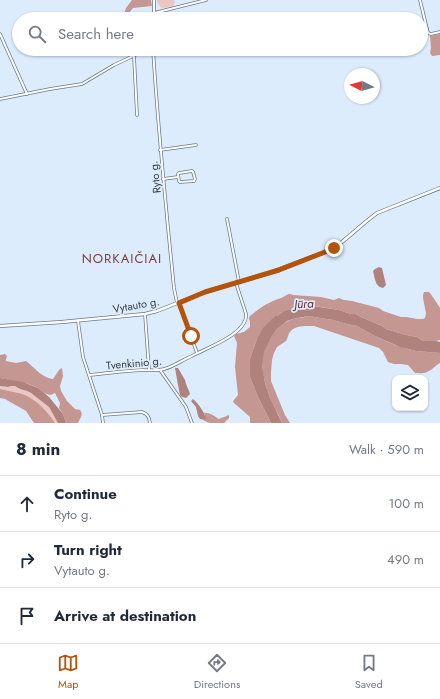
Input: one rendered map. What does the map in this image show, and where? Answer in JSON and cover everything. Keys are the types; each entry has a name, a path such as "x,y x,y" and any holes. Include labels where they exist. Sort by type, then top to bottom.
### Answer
{"main road":[{"name":"Vytauto g.","path":"0,326 78,321 145,314 157,311 178,304 205,292 279,270 325,252 347,239 377,213 440,188"}],"street":[{"path":"154,0 154,12 206,0"},
{"path":"420,0 423,12"},
{"path":"428,33 440,32"},
{"path":"0,34 27,94"},
{"path":"0,100 82,84 114,65 134,56 137,115"},
{"name":"Ryto g.","path":"153,56 160,150 174,288 178,304 197,353"},
{"path":"160,150 196,145"},
{"path":"194,172 194,180 180,182 178,177 179,173 194,172"},
{"path":"163,179 178,177"},
{"path":"227,219 235,256 237,283"},
{"name":"Tvenkinio g.","path":"90,375 160,370 174,366 226,339 240,328 246,319 246,314 237,283"},
{"path":"145,314 149,370"},
{"path":"78,321 83,354 102,415 103,423"},
{"path":"160,370 186,407 192,423"},
{"path":"102,415 142,412 148,415 150,423"}],"shaded area":[{"path":"132,0 151,0 152,6 133,8 130,12 125,12"},
{"path":"157,0 175,1 173,7 161,8"},
{"path":"440,34 440,55 432,56 430,53 430,36"},
{"path":"379,267 382,268 386,285 383,288 378,286 373,271"},
{"path":"424,292 429,292 440,308 440,340 423,341 417,337 386,329 356,314 321,307 313,306 306,309 297,307 284,311 275,316 257,339 250,359 250,377 271,423 250,423 250,417 234,403 233,401 238,395 235,367 237,343 234,336 244,332 250,327 250,316 265,305 290,294 321,297 334,300 339,298 379,308 383,311 401,317 423,319 425,318 426,313 423,298"},
{"path":"313,306 356,314 386,329 417,337 423,341 440,342 440,353 416,351 400,347 357,326 333,320 308,316 287,321 277,329 271,337 264,352 262,365 265,383 270,398 282,423 271,423 250,377 250,359 257,339 263,328 275,316 294,308 306,309"},
{"path":"308,316 357,326 375,336 408,349 440,353 440,363 427,372 415,373 408,365 388,362 383,352 379,348 314,326 301,326 295,328 289,333 286,341 277,347 272,360 271,381 285,415 290,423 282,423 267,390 263,373 262,358 266,345 274,333 284,323"},
{"path":"5,354 7,356 6,361 16,363 26,361 45,377 53,379 62,368 63,376 60,386 61,391 67,401 75,409 80,410 82,413 78,423 66,423 59,408 60,403 55,393 50,395 29,384 0,378 0,355"},
{"path":"175,368 178,368 185,380 190,394 186,398 180,395"},
{"path":"0,378 23,382 38,388 49,397 63,414 66,423 58,423 49,407 31,393 15,386 0,386"},
{"path":"11,385 27,391 37,397 49,407 58,423 55,423 49,414 30,397 0,389 0,386 8,387"},
{"path":"0,389 30,397 49,414 55,423 34,423 26,411 5,399 0,398"},
{"path":"193,399 203,411 205,420 200,419 198,416 196,407 191,401"},
{"path":"203,413 219,419 229,415 229,418 224,423 209,423 203,420 205,420 205,414"}],"district":[{"name":"NORKAIČIAI","path":"122,258"}],"route":[{"path":"191,336 179,303 205,292 279,270 334,248"}],"water label":[{"name":"Jūra","path":"304,304"}]}
